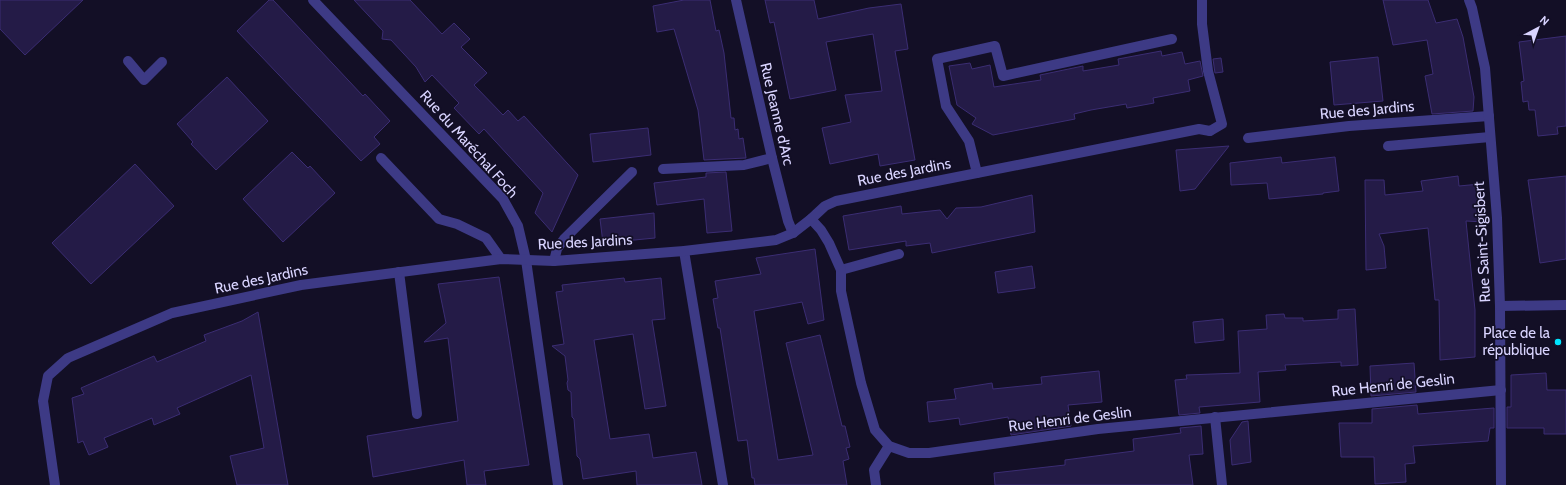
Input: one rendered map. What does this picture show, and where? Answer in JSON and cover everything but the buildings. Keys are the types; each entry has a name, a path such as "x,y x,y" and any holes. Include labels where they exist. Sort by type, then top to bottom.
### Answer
{"street":[{"name":"Rue du Maréchal Foch","path":"313,0 503,199 518,226 526,260 558,485"},
{"name":"Rue Jeanne d'Arc","path":"736,0 772,158 788,221 793,233"},
{"name":"Rue des Jardins","path":"56,485 43,401 48,376 68,358 172,313 302,285 501,258 554,261 684,250 776,240 793,233 811,219 824,206 836,201 1199,129 1210,132 1222,124 1208,71 1202,24 1202,0"},
{"name":"Rue Saint-Sigisbert","path":"1469,0 1485,68 1497,218 1500,306 1501,485"},
{"path":"977,173 969,141 946,106 937,59 995,46 1004,76 1172,39"},
{"path":"128,61 144,80 162,62"},
{"name":"Rue des Jardins","path":"1248,138 1349,126 1489,116"},
{"path":"1388,146 1490,137"},
{"path":"381,158 439,219 458,224 486,238 501,258"},
{"path":"663,169 744,165 772,158"},
{"path":"554,261 557,249 564,239 632,172"},
{"name":"Rue Henri de Geslin","path":"811,219 821,230 829,243 841,270 841,291 861,383 875,430 889,446 909,453 929,453 1098,429 1500,390"},
{"path":"684,250 723,485"},
{"path":"841,270 899,254"},
{"path":"399,272 417,414"},
{"path":"1500,306 1566,305"},
{"path":"1215,417 1222,485"},
{"path":"876,485 874,470 889,446"}],"place":[{"name":"Place de la république","path":"1558,342"}]}
